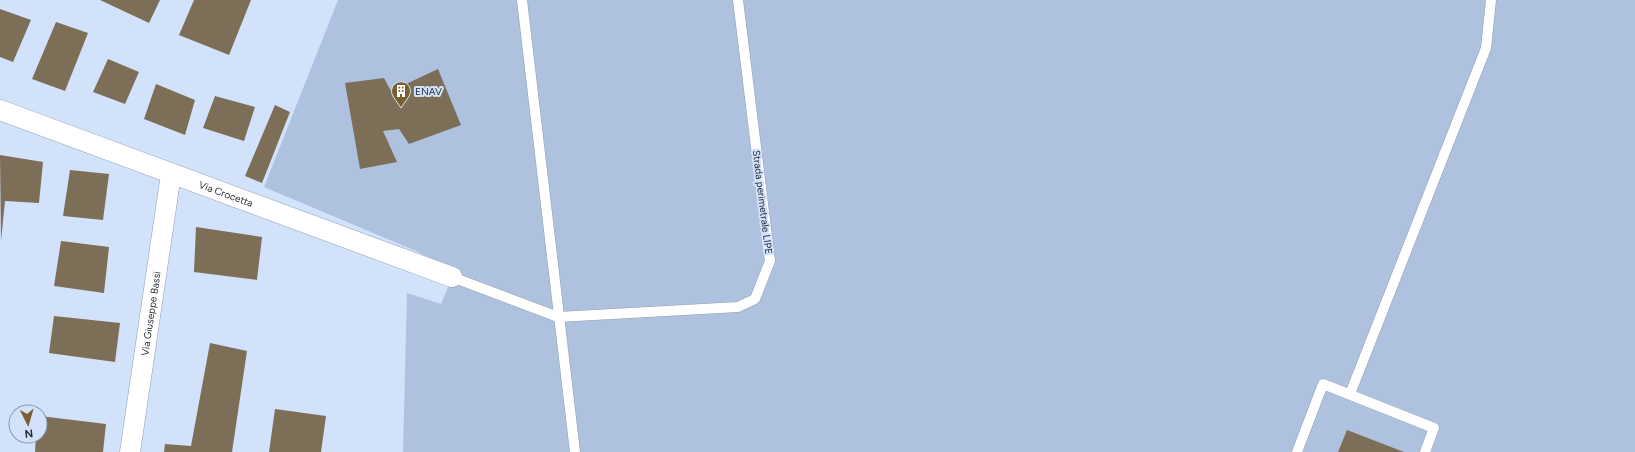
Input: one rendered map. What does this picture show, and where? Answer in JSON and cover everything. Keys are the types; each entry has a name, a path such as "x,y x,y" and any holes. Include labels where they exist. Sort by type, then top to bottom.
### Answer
{"street":[{"name":"Via Crocetta","path":"0,110 452,277"},
{"name":"Via Giuseppe Bassi","path":"130,452 171,174"}],"lane":[{"path":"522,0 575,452"},
{"name":"Strada perimetrale LIPE","path":"452,277 558,317 738,307 755,299 770,261 738,0"},
{"path":"1350,394 1486,48 1491,0"},
{"path":"1297,452 1323,384 1434,428 1425,452"}],"shaded area":[{"path":"338,0 1635,0 1635,452 403,452 407,293 441,304 455,270 416,251 264,187"}],"building":[{"path":"100,0 160,0 149,23"},
{"path":"194,0 251,0 229,55 179,35"},
{"path":"0,9 31,20 13,62 0,57"},
{"path":"56,22 88,33 65,91 32,79"},
{"path":"108,59 139,72 125,104 93,92"},
{"name":"ENAV","path":"438,69 461,125 409,144 399,129 383,131 397,162 360,169 345,83 384,78 391,91"},
{"path":"156,84 195,100 185,135 144,119"},
{"path":"215,96 255,107 244,141 203,128"},
{"path":"275,105 290,112 262,183 245,176"},
{"path":"0,155 43,162 39,203 5,201 1,241"},
{"path":"70,170 109,174 103,220 63,216"},
{"path":"196,227 262,237 257,280 194,272"},
{"path":"61,241 109,247 104,293 54,286"},
{"path":"54,316 120,323 115,362 49,353"},
{"path":"210,343 247,351 232,452 164,452 165,444 191,446"},
{"path":"275,409 326,416 321,452 269,452"},
{"path":"48,417 106,424 103,452 35,452 36,444 48,444"},
{"path":"1347,430 1404,452 1338,452"}],"place":[{"name":"ENAV","path":"401,108"}]}
